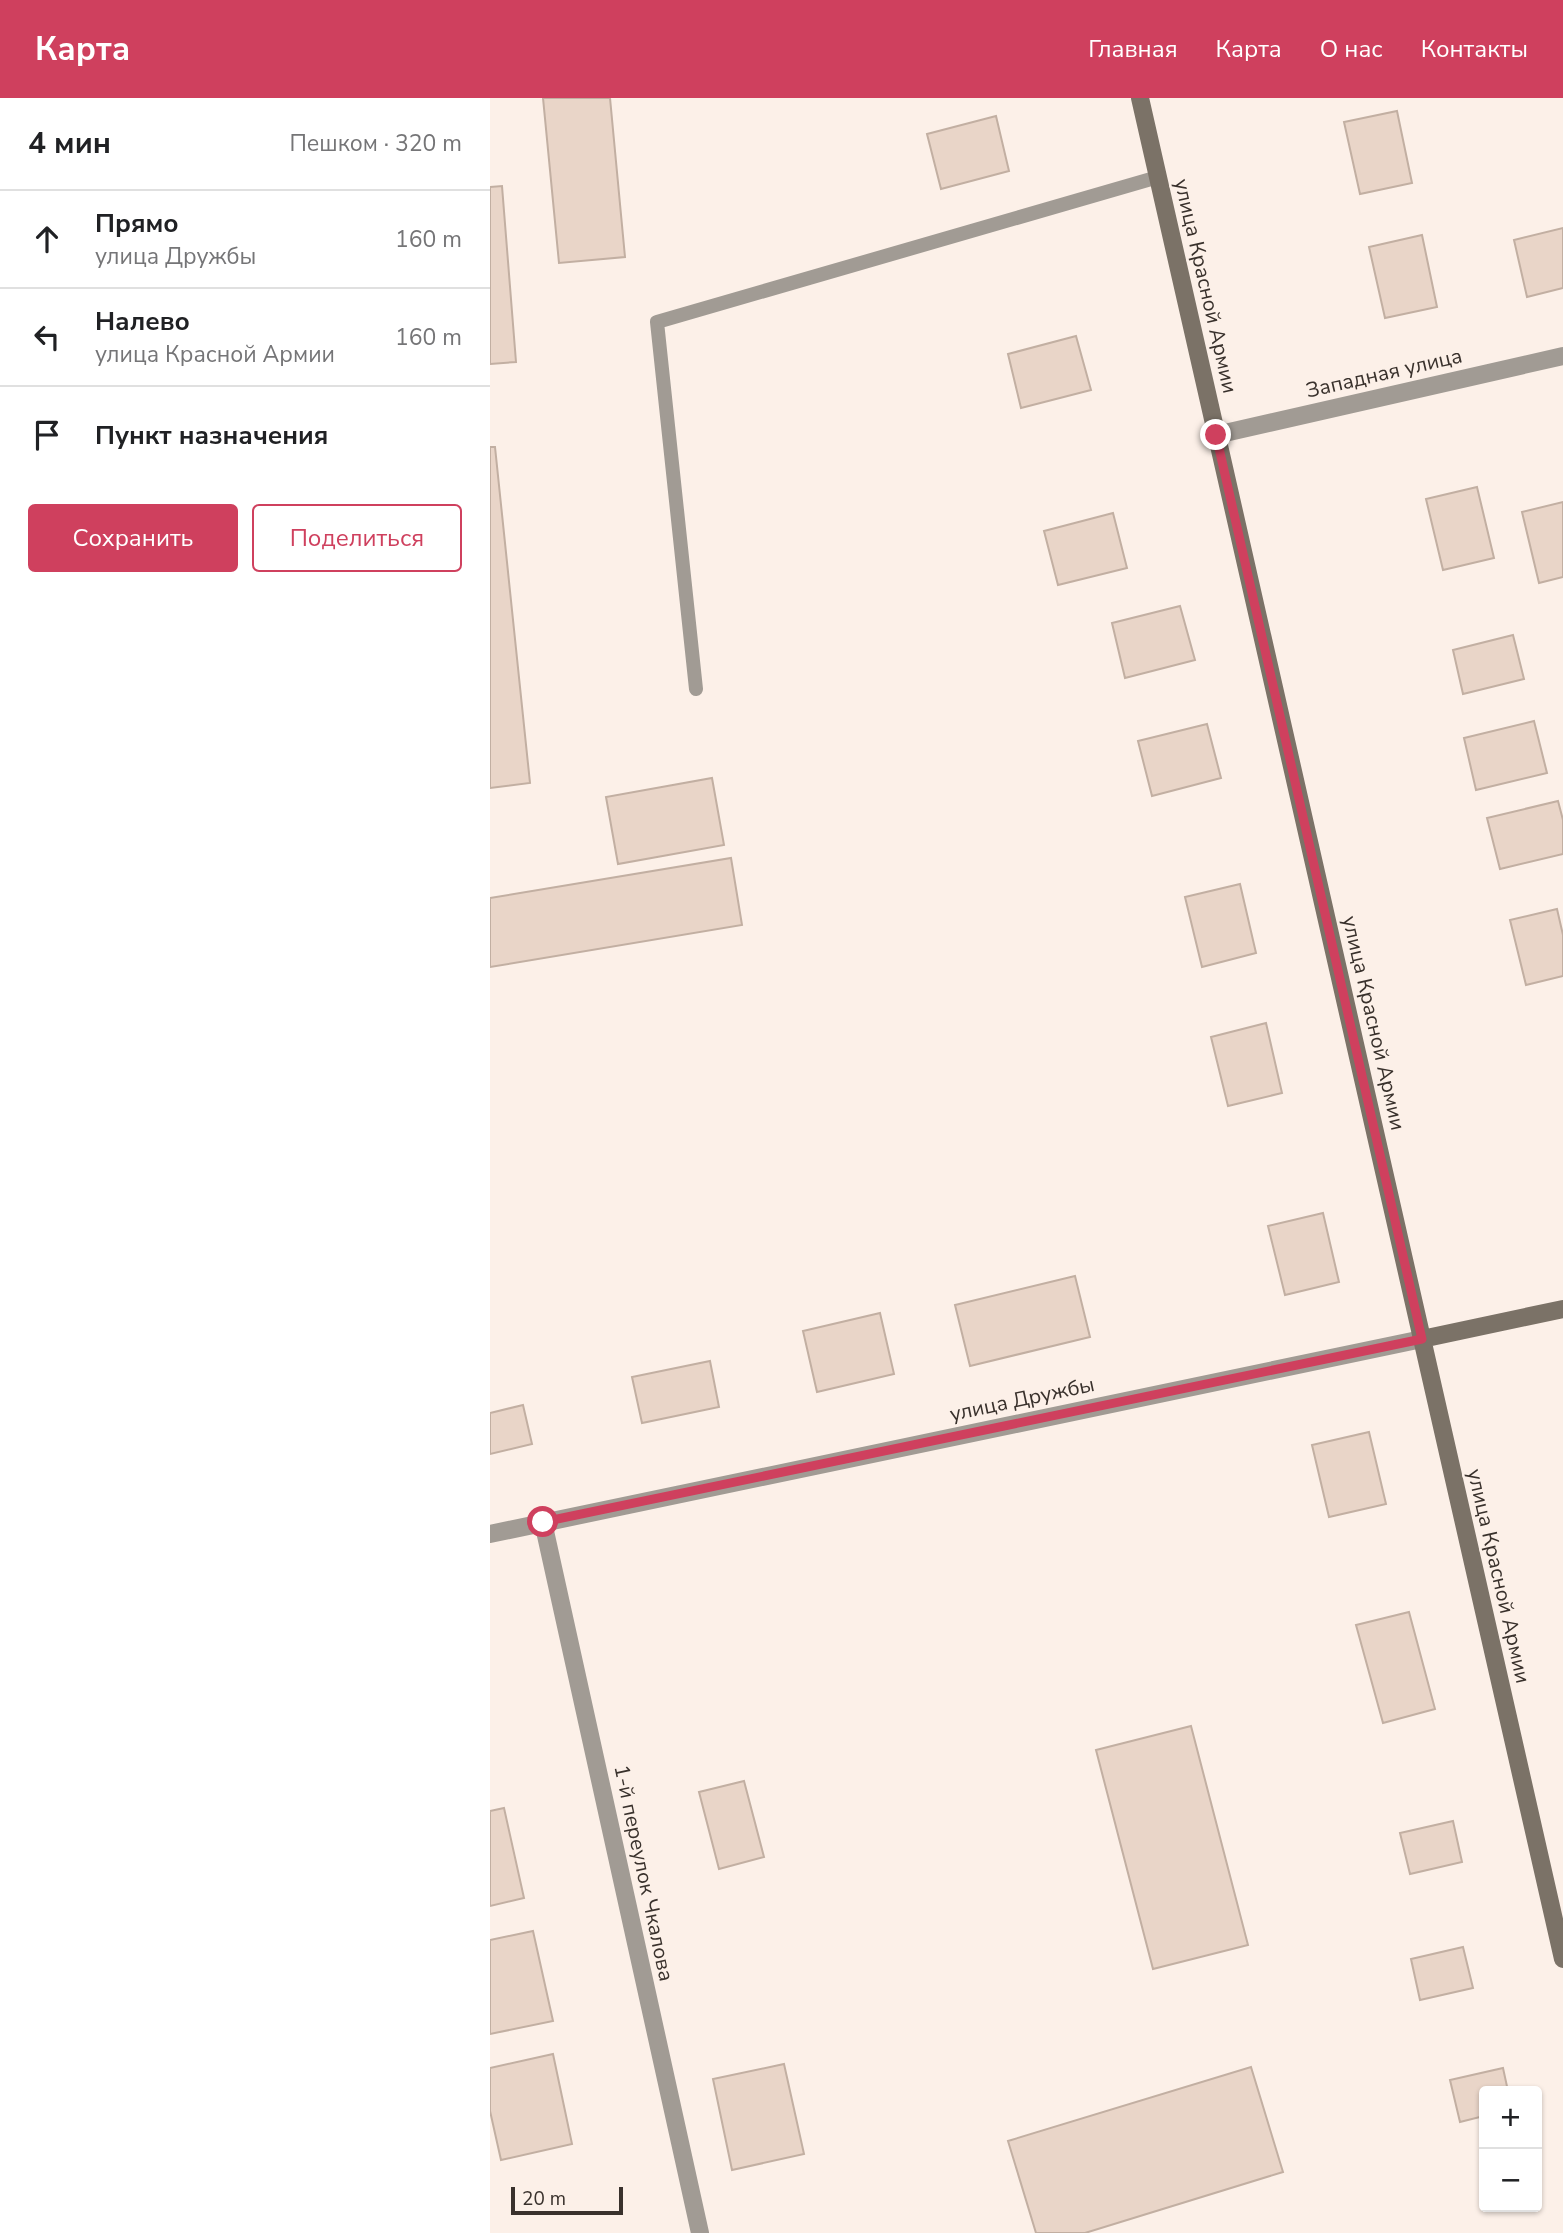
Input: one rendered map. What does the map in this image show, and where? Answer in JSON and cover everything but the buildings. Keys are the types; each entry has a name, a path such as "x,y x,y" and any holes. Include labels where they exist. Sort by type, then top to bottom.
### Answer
{"street":[{"name":"улица Красной Армии","path":"1140,98 1563,1959"},
{"name":"Западная улица","path":"1216,435 1563,356"},
{"name":"улица Дружбы","path":"490,1534 1563,1310"},
{"name":"1-й переулок Чкалова","path":"543,1522 700,2233"}],"lane":[{"path":"696,689 657,322 1158,177"}],"route":[{"path":"543,1522 1422,1339 1216,435"}]}
